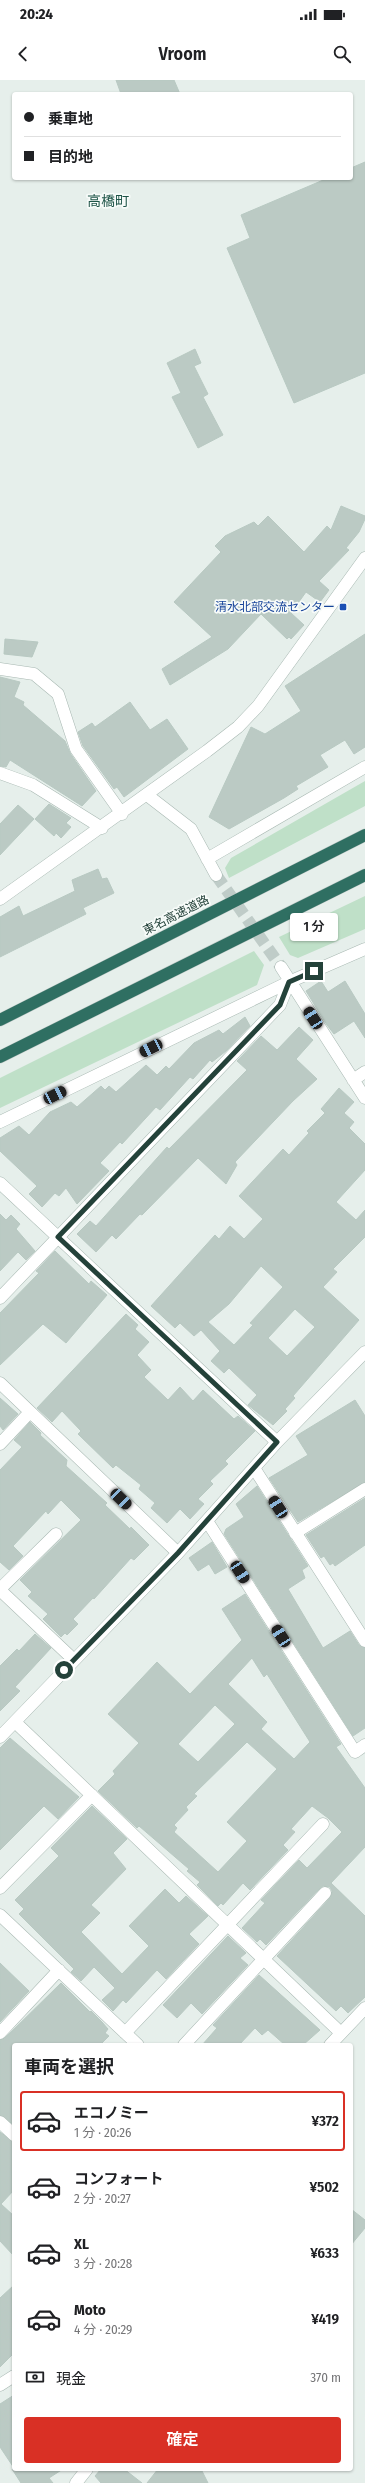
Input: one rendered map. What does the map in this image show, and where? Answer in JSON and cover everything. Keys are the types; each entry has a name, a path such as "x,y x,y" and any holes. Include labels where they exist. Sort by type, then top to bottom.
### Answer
{"highway":[{"path":"285,875 365,830"},
{"name":"東名高速道路","path":"0,1020 365,835"},
{"path":"0,1057 365,875"}],"street":[{"path":"0,899 122,814 238,727 258,706 365,558"},
{"path":"0,669 34,674 58,694 76,750 122,814"},
{"path":"207,859 365,767"},
{"path":"0,774 33,785 102,828"},
{"path":"148,795 191,829 216,876"},
{"path":"0,1122 289,982 365,949"},
{"path":"281,967 289,982 365,1098"},
{"path":"0,1298 280,1005 289,982"},
{"path":"353,1080 365,1072"},
{"path":"0,1182 277,1442"},
{"path":"0,1737 178,1553 277,1442 365,1352"},
{"path":"0,1383 178,1553"},
{"path":"0,1444 30,1412"},
{"path":"254,1468 365,1641"},
{"path":"295,1533 365,1488"},
{"path":"207,1521 355,1752 365,1745"},
{"path":"56,1534 0,1589 74,1660"},
{"path":"15,1722 341,2033"},
{"path":"0,1888 92,1795"},
{"path":"125,2033 323,1824"},
{"path":"186,2043 263,1958 325,1893"},
{"path":"0,1915 136,2043"},
{"path":"0,2033 59,1970"},
{"path":"332,2043 365,2008"},
{"path":"0,2122 12,2133"},
{"path":"0,2385 12,2377"},
{"path":"76,2483 85,2471"}],"green space":[{"path":"365,781 365,806 229,878 225,868 231,858"},
{"path":"365,896 365,929 298,958 290,955 279,937"},
{"path":"254,951 264,965 257,985 0,1108 0,1078"}],"building":[{"path":"116,80 174,80 179,92 120,92"},
{"path":"365,162 365,373 294,403 227,248 250,238 241,215 323,180 353,180 353,167"},
{"path":"195,349 201,363 194,366 208,394 203,397 223,435 198,448 172,397 181,393 167,363"},
{"path":"341,506 365,516 365,519 359,532 346,548 349,550 319,581 329,590 320,602 306,592 291,613 304,625 291,639 289,637 287,639 261,614 228,649 170,685 162,669 212,637 174,602 221,552 215,546 225,536 254,522 258,526 268,516 304,552 327,526 331,530"},
{"path":"365,634 365,747 354,754 345,740 320,755 328,767 296,786 298,789 284,798 229,829 209,817 251,727 265,734 301,711 285,686"},
{"path":"5,639 38,642 32,657 4,654"},
{"path":"0,677 20,682 14,697 24,702 23,705 65,741 70,753 96,791 82,806 10,760 6,767 0,766"},
{"path":"130,702 150,730 167,719 188,749 124,797 117,787 114,789 83,746 78,732 92,723 95,727"},
{"path":"49,804 71,818 66,823 71,827 61,838 56,833 54,836 35,819"},
{"path":"18,805 34,819 0,855 0,824"},
{"path":"98,869 102,879 107,878 114,893 83,908 86,914 0,957 0,917 19,906 23,916 75,891 72,880"},
{"path":"321,981 328,992 345,981 365,1014 365,1038 354,1021 334,1034 327,1025 306,991"},
{"path":"245,1017 250,1026 226,1051 212,1062 210,1060 193,1079 190,1077 160,1110 156,1107 122,1144 120,1142 100,1163 109,1171 77,1204 66,1188 59,1196 55,1193 42,1207 29,1194 37,1186 0,1151 0,1138 19,1126 29,1135 50,1112 71,1102 77,1107 101,1086 105,1090 109,1086 116,1092 146,1065 157,1075 166,1066 169,1069 194,1043 219,1030 223,1034"},
{"path":"299,1027 313,1040 296,1059 317,1079 293,1101 235,1162 237,1165 226,1184 198,1158 116,1239 112,1235 96,1252 77,1234 90,1221 96,1226 167,1147 169,1149 247,1070 237,1061 261,1036 277,1050"},
{"path":"339,1088 354,1102 344,1113 354,1122 349,1128 365,1144 365,1170 336,1202 356,1220 365,1210 365,1237 333,1269 337,1272 323,1287 359,1320 293,1396 295,1398 285,1409 287,1411 273,1425 248,1405 257,1395 229,1368 224,1373 211,1361 220,1351 201,1330 194,1336 180,1323 175,1328 151,1306 215,1235 219,1239 230,1226 244,1239 263,1219 239,1196 283,1149 289,1155 309,1133 307,1131 325,1113 321,1109","holes":["261,1266 283,1287 250,1323 253,1325 234,1345 208,1322 229,1304","295,1309 315,1327 287,1356 268,1338"]},
{"path":"0,1214 6,1220 11,1215 20,1224 16,1229 35,1251 26,1260 18,1252 0,1271"},
{"path":"55,1251 89,1284 91,1281 107,1295 66,1343 43,1324 0,1365 0,1313 39,1273 36,1271"},
{"path":"126,1314 138,1325 135,1329 149,1342 137,1355 151,1370 144,1377 168,1400 180,1387 193,1401 203,1390 234,1419 238,1416 255,1431 225,1461 228,1464 210,1481 213,1484 198,1499 204,1504 190,1519 180,1509 167,1523 151,1508 155,1503 139,1489 141,1485 116,1465 113,1468 78,1434 81,1431 62,1411 52,1422 37,1408"},
{"path":"0,1398 18,1414 3,1430 0,1426"},
{"path":"355,1400 365,1416 365,1482 298,1522 269,1478 308,1455 296,1436"},
{"path":"30,1422 41,1433 40,1435 67,1460 66,1466 107,1503 105,1505 130,1529 131,1527 149,1545 134,1560 131,1558 94,1599 93,1598 73,1619 78,1624 67,1635 65,1633 61,1637 43,1619 48,1614 28,1596 32,1592 20,1580 81,1520 61,1500 48,1514 46,1511 13,1546 23,1556 9,1570 0,1562 0,1470 22,1447 14,1440"},
{"path":"257,1486 308,1566 302,1570 305,1578 288,1589 323,1648 350,1631 359,1645 365,1648 365,1728 353,1736 224,1534 226,1529 244,1517 236,1504"},
{"path":"365,1498 365,1545 335,1566 333,1563 330,1565 324,1556 321,1558 306,1535"},
{"path":"212,1542 227,1567 215,1574 209,1564 198,1571 189,1558"},
{"path":"245,1594 341,1744 336,1747 365,1788 365,1847 331,1883 365,1916 365,1997 348,2013 341,2006 336,2011 277,1956 330,1898 332,1891 330,1887 323,1886 320,1888 266,1945 260,1939 257,1942 242,1928 265,1903 261,1900 299,1860 307,1868 342,1832 328,1818 312,1806 291,1829 295,1832 283,1845 288,1850 250,1890 243,1883 223,1905 221,1903 218,1906 197,1885 200,1882 187,1871 189,1869 139,1826 137,1828 98,1791 115,1774 113,1771 139,1743 108,1714 157,1662 190,1694 242,1640 222,1609","holes":["252,1658 264,1677 267,1674 310,1742 294,1759 261,1729 267,1722 228,1684","215,1705 235,1724 198,1762 178,1744","247,1742 277,1769 227,1822 247,1841 218,1872 174,1832 177,1828 174,1825 188,1810 186,1807 197,1796 194,1794"]},
{"path":"35,1634 51,1648 15,1687 20,1691 0,1711 0,1666 17,1649 19,1651"},
{"path":"10,1738 79,1797 58,1819 44,1806 0,1850 0,1748"},
{"path":"92,1806 127,1839 113,1853 126,1869 91,1905 100,1913 81,1932 122,1974 149,1946 129,1926 165,1889 179,1903 186,1896 208,1916 189,1934 199,1944 166,1979 157,1970 126,2003 123,2000 113,2011 102,2000 115,1988 94,1967 81,1981 71,1972 74,1969 19,1914 24,1909 15,1900 59,1856 51,1848"},
{"path":"228,1936 246,1953 240,1958 248,1965 202,2014 191,2003 177,2018 163,2005"},
{"path":"0,1963 29,1991 0,2022"},
{"path":"259,1975 320,2030 305,2043 283,2043 268,2030 262,2035 255,2028 241,2043 204,2043 217,2028 213,2025"},
{"path":"61,1983 102,2022 108,2029 105,2033 109,2036 102,2043 12,2043 12,2124 0,2115 0,2040 5,2038"},
{"path":"0,2132 12,2141 12,2192 1,2204 12,2214 12,2254 0,2241"},
{"path":"353,2211 365,2220 365,2228 353,2243"},
{"path":"12,2287 12,2355 0,2367 0,2298"},
{"path":"12,2396 12,2465 0,2447 0,2404"},
{"path":"13,2471 60,2471 49,2478 53,2483 21,2483"},
{"path":"99,2471 127,2471 142,2483 101,2483 95,2476"},
{"path":"156,2471 202,2471 208,2483 147,2483"}],"tunnel":[{"path":"216,875 281,967"}],"place":[{"name":"清水北部交流センター","path":"343,607"}],"district":[{"name":"高橋町","path":"108,201"}],"route":[{"path":"64,1670 178,1553 277,1442 58,1237 280,1005 289,982 314,971"}]}
